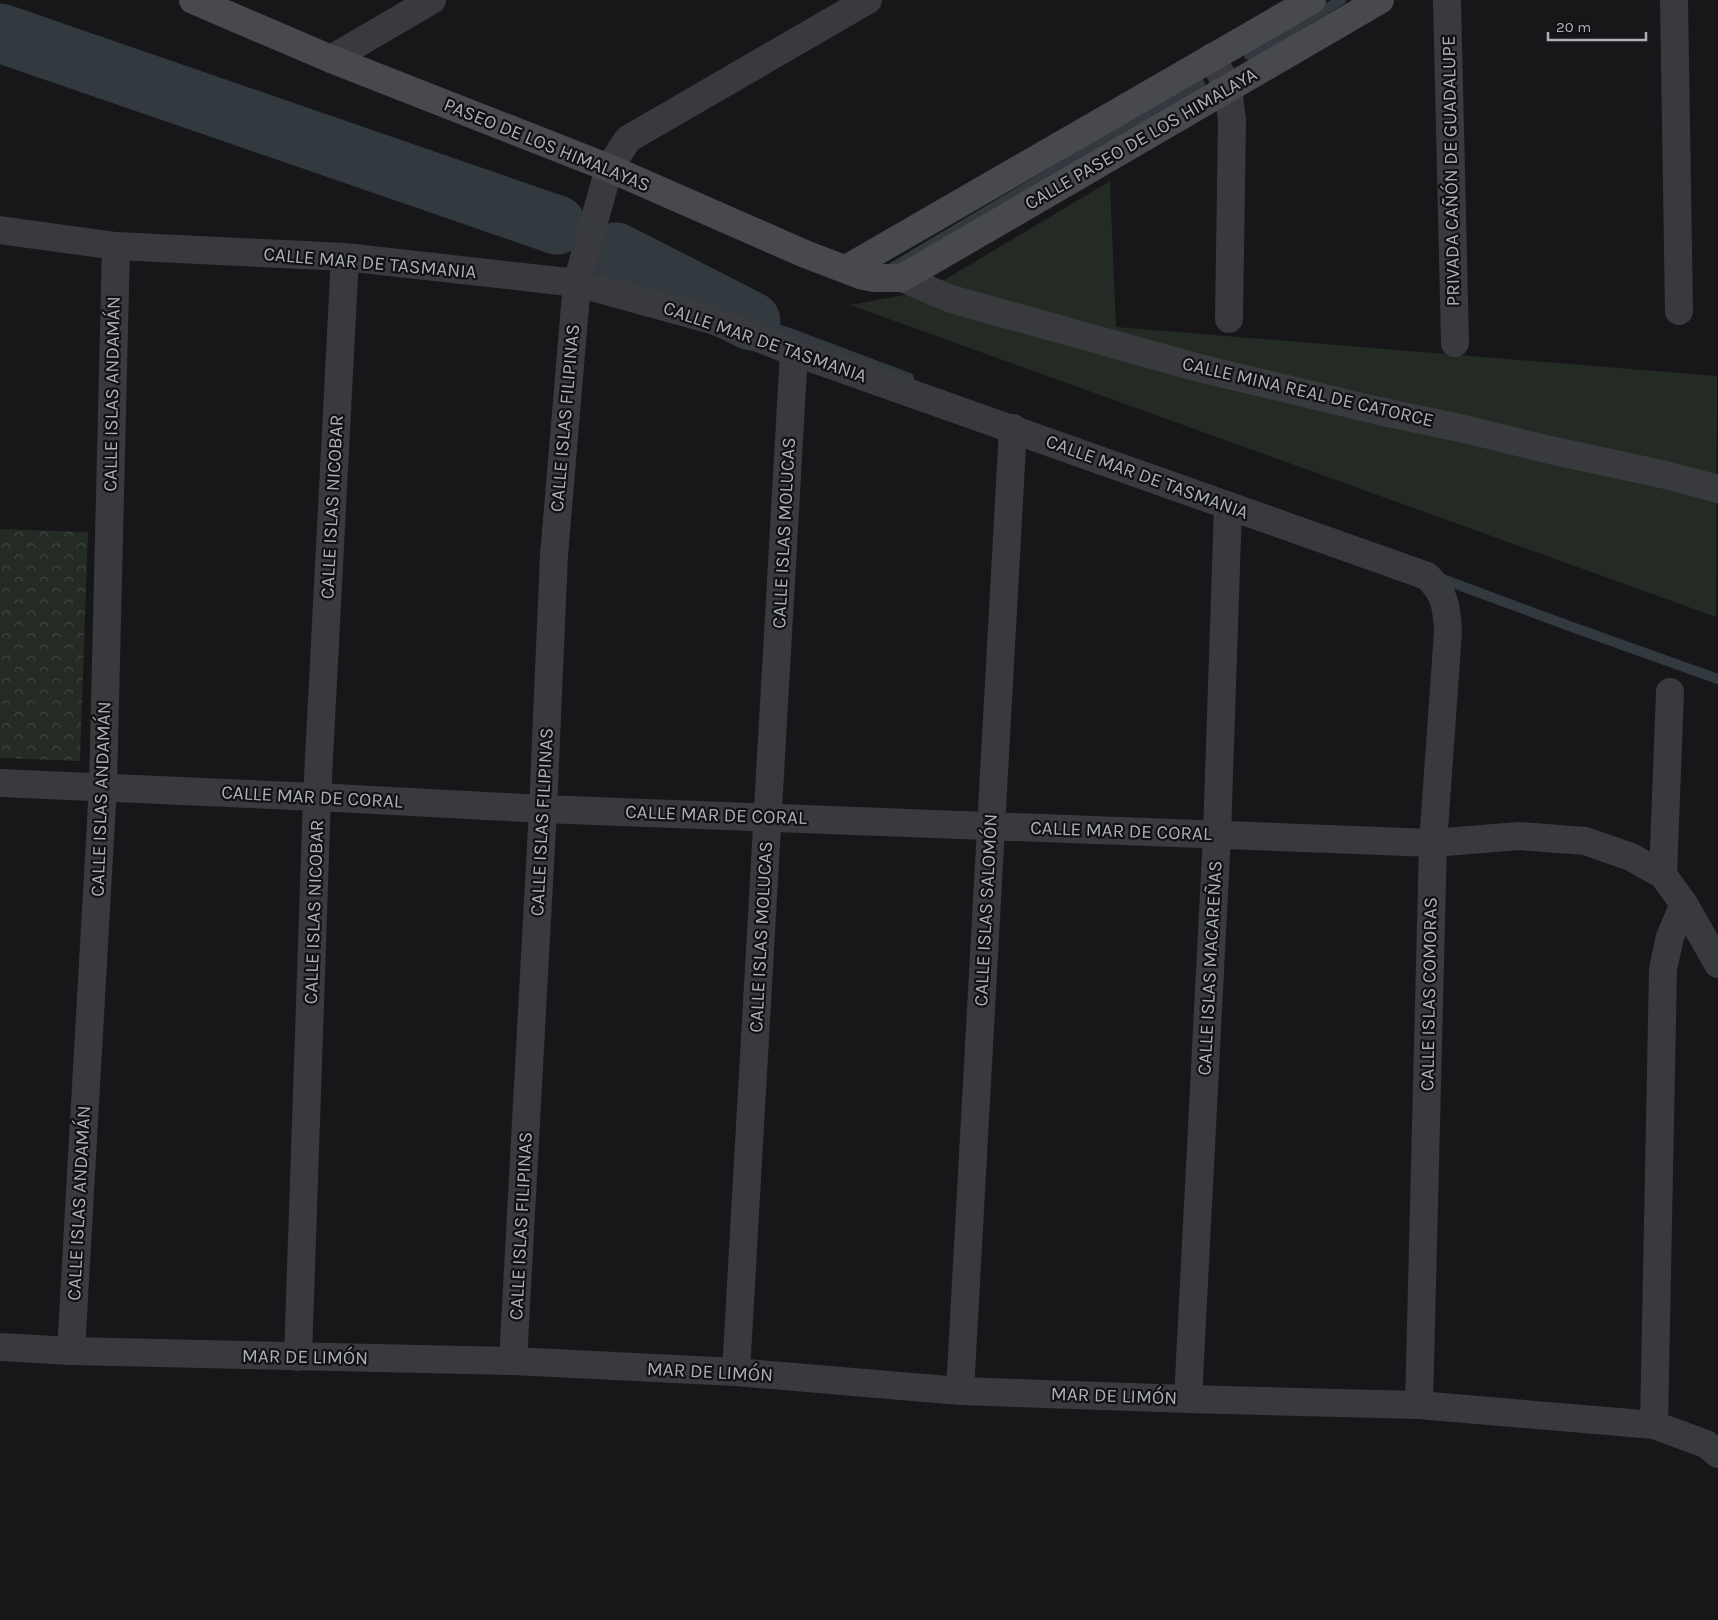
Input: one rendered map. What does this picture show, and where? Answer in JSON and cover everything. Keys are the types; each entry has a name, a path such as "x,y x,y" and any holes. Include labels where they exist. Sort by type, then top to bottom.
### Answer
{"street":[{"name":"PASEO DE LOS HIMALAYAS","path":"193,0 332,59 609,168 796,250 860,275 874,278 902,278"},
{"path":"332,59 432,0"},
{"name":"CALLE ISLAS FILIPINAS","path":"513,1361 543,809 554,555 577,283 609,168 628,139 868,0"},
{"name":"CALLE PASEO DE LOS HIMALAYA","path":"846,269 1312,0"},
{"name":"CALLE PASEO DE LOS HIMALAYA","path":"902,278 1380,0"},
{"name":"PRIVADA CAÑÓN DE GUADALUPE","path":"1447,0 1455,343"},
{"path":"1674,0 1679,312"},
{"path":"1212,57 1228,88 1232,120 1229,319"},
{"name":"CALLE MAR DE TASMANIA","path":"0,230 116,246 345,257 577,283 712,320 794,352 1427,576 1438,586"},
{"name":"CALLE ISLAS ANDAMÁN","path":"71,1350 103,786 116,246"},
{"name":"CALLE ISLAS NICOBAR","path":"298,1357 318,797 345,257"},
{"name":"CALLE MINA REAL DE CATORCE","path":"902,278 951,299 1199,368 1718,488"},
{"name":"CALLE ISLAS MOLUCAS","path":"736,1372 794,352"},
{"name":"CALLE ISLAS SALOMÓN","path":"960,1391 1013,428"},
{"name":"CALLE ISLAS MACAREÑAS","path":"1188,1399 1217,835 1228,506"},
{"name":"CALLE ISLAS COMORAS","path":"1419,1405 1433,843 1448,632 1447,608 1438,586"},
{"path":"1670,692 1663,875 1684,904 1718,964"},
{"name":"CALLE MAR DE CORAL","path":"0,783 103,786 543,809 1433,843 1519,836 1584,841 1631,858 1663,875"},
{"path":"1654,1425 1663,969 1670,937 1684,904"},
{"name":"MAR DE LIMÓN","path":"0,1347 298,1357 513,1361 736,1372 960,1391 1419,1405 1654,1425 1706,1444 1718,1454"}],"green space":[{"path":"1110,181 1116,327 1717,376 1716,617 850,305 926,291"},
{"path":"0,529 88,532 80,761 0,758"}],"waterway":[{"path":"1249,55 1341,0"},
{"path":"0,33 557,225"},
{"path":"893,267 1200,84"},
{"path":"616,252 751,321"},
{"path":"751,321 784,331 909,378"},
{"path":"1437,577 1718,679"}]}
